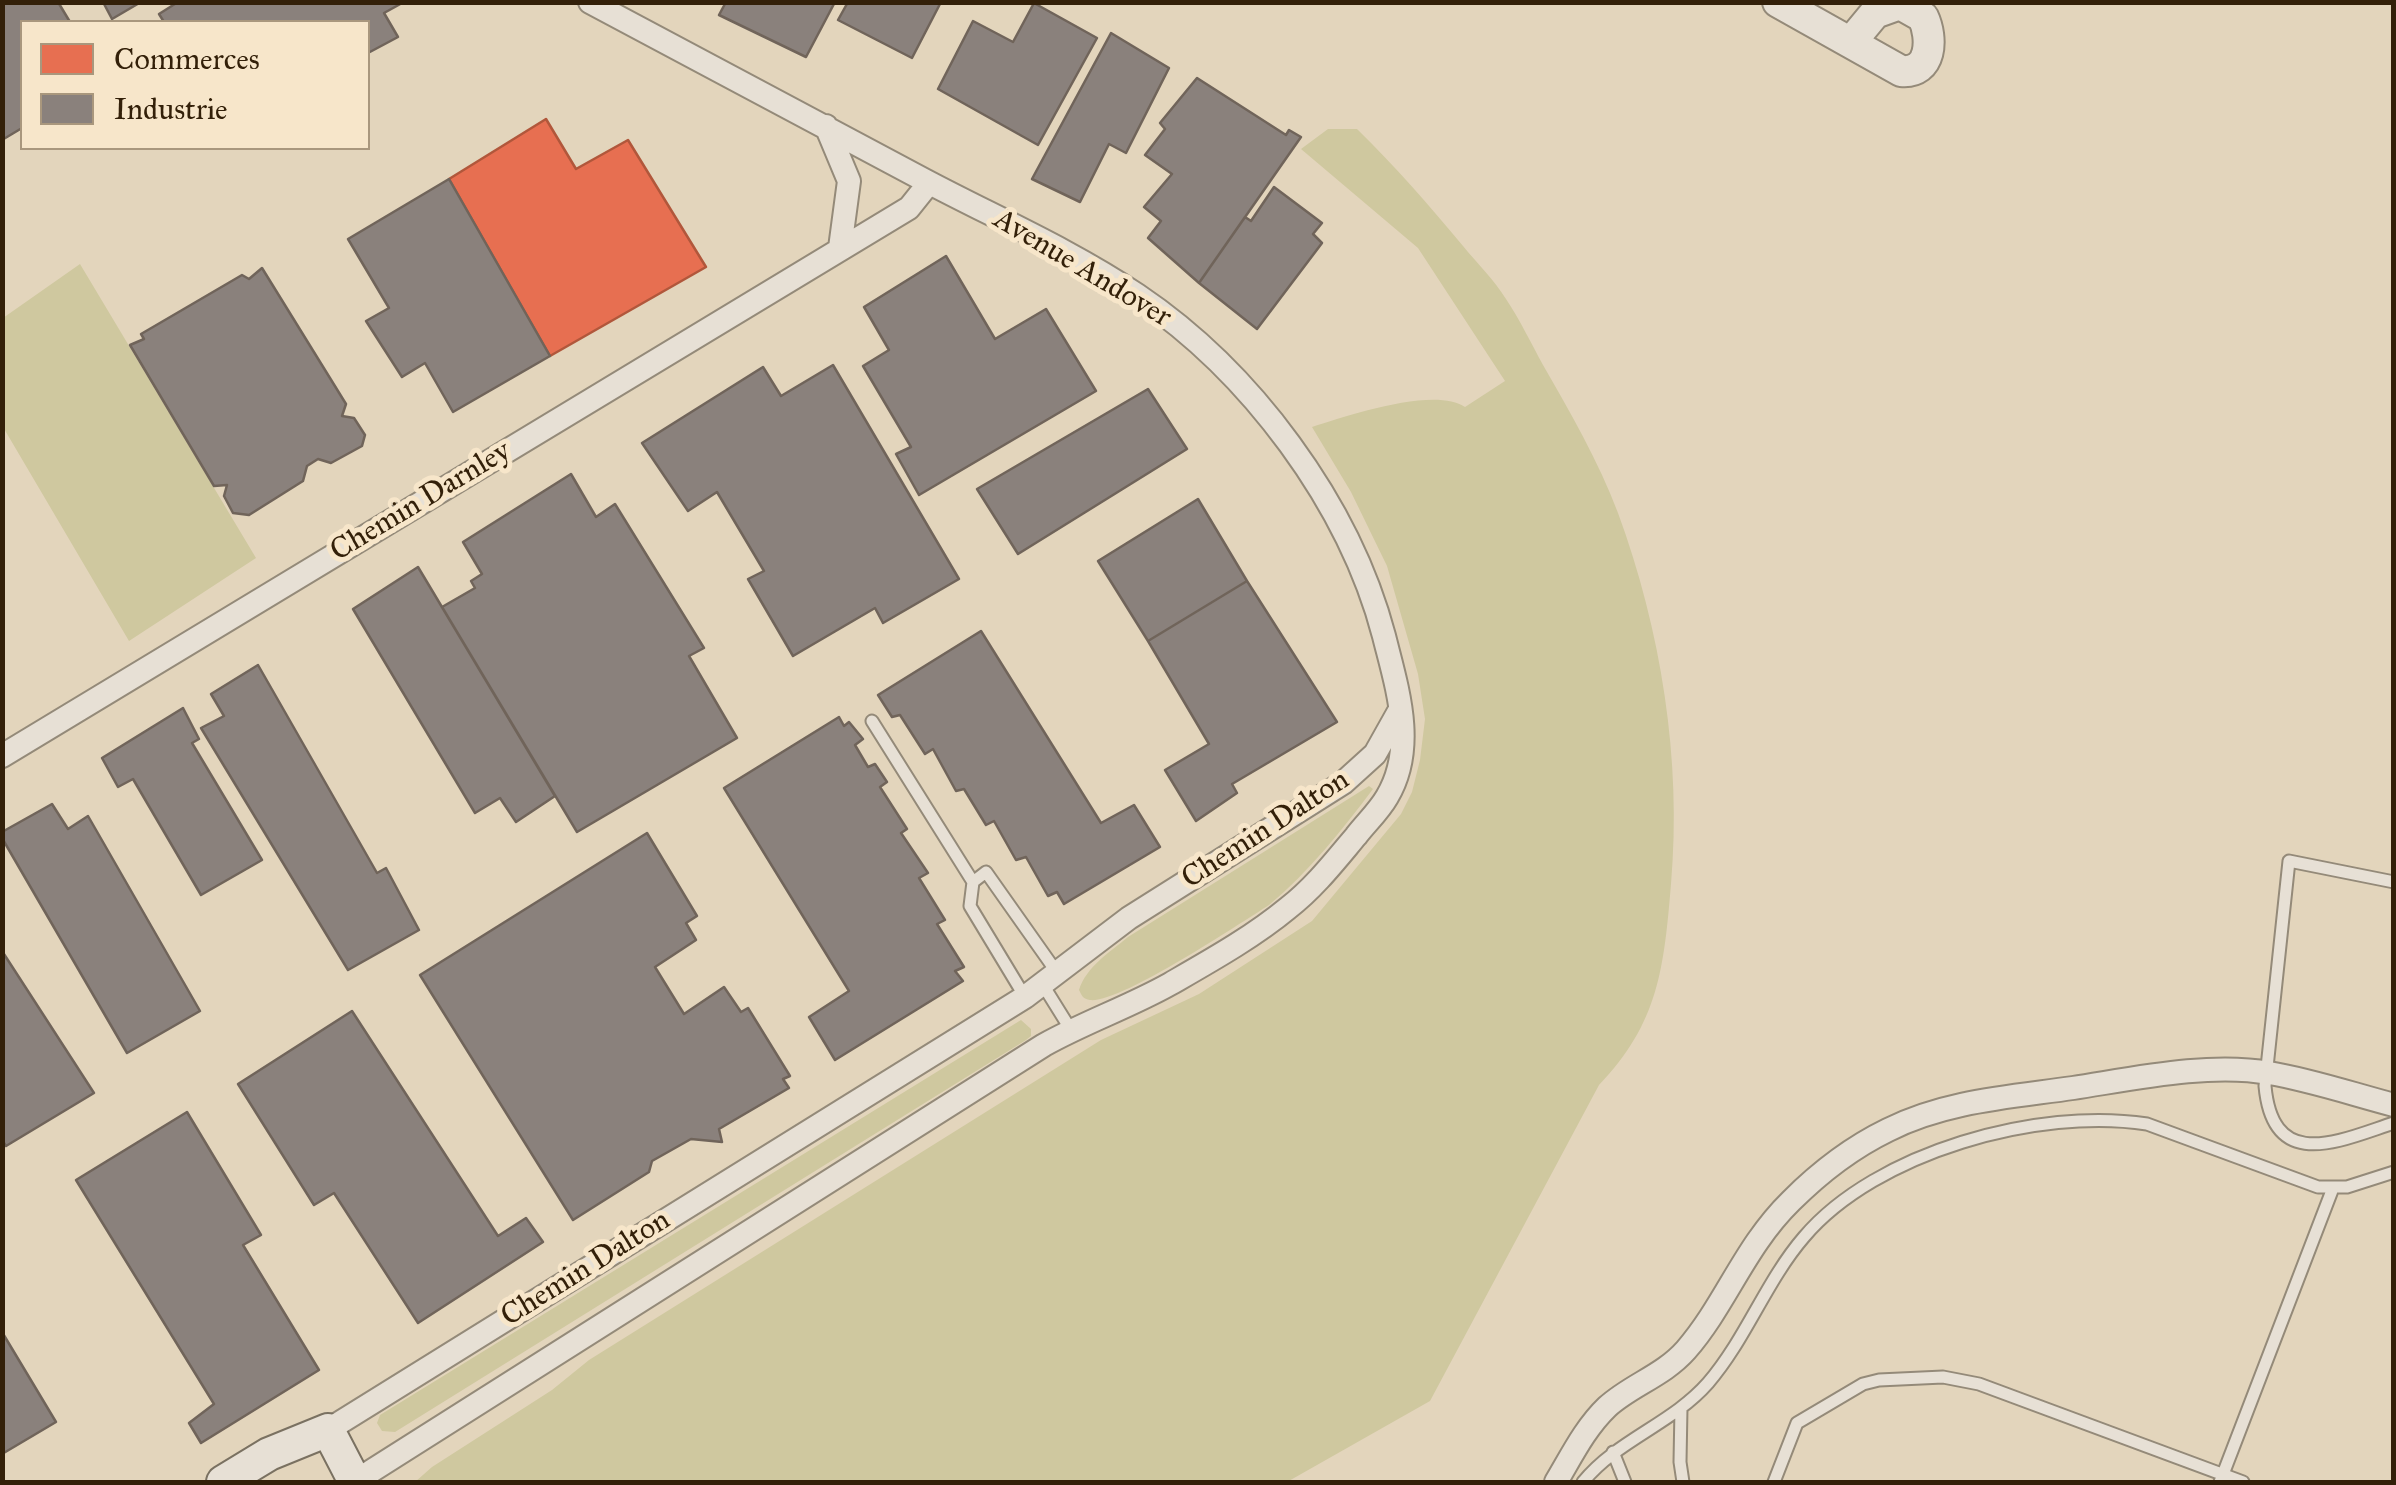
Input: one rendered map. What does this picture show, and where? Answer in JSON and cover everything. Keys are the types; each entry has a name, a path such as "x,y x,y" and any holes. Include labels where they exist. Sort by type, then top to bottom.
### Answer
{"main road":[{"path":"328,1430 354,1482"},
{"name":"Chemin Dalton","path":"223,1482 269,1454 328,1430"}],"street":[{"name":"Avenue Andover","path":"590,2 1042,240 1135,294 1209,353 1293,449 1343,532 1371,596 1400,705"},
{"path":"1778,2 1851,42"},
{"path":"826,126 849,180 840,248"},
{"name":"Chemin Darnley","path":"2,756 909,208 929,182"},
{"name":"Chemin Dalton","path":"328,1430 1042,986 1128,918 1359,771 1381,746 1400,705"},
{"name":"Chemin Dalton","path":"354,1482 1070,1030 1168,985 1274,919 1311,888 1386,798 1400,760 1400,705"},
{"path":"1556,1482 1580,1441 1608,1407 1660,1374 1688,1348 1746,1254 1790,1201 1858,1147 1890,1129 1972,1103 2171,1074 2266,1072 2394,1105"}],"lane":[{"path":"872,721 973,882 970,906 1042,986"},
{"path":"2394,882 2290,861 2266,1072 2268,1109 2280,1128 2297,1140 2326,1146 2394,1122"},
{"path":"973,882 986,872 1042,986 1070,1030"},
{"path":"1583,1482 1613,1452 1681,1408 1711,1379 1787,1259 1824,1216 1856,1190 1934,1150 2076,1121 2124,1120 2147,1124 2318,1186 2332,1188 2366,1182 2394,1172"},
{"path":"2221,1479 2332,1188"},
{"path":"1774,1482 1796,1423 1864,1384 1943,1378 1979,1384 2221,1479 2243,1482"},
{"path":"1681,1408 1683,1482"},
{"path":"1613,1452 1625,1482"}],"shaded area":[{"path":"1328,129 1357,129 1371,143 1491,278 1521,323 1584,438 1618,513 1657,649 1670,743 1674,837 1665,942 1655,992 1635,1039 1599,1085 1430,1401 1287,1482 415,1482 552,1390 589,1360 1101,1040 1199,994 1312,921 1401,814 1412,792 1425,719 1418,674 1387,566 1351,492 1312,427 1412,401 1451,401 1465,407 1505,381 1418,248 1301,149"},
{"path":"80,264 256,558 129,641 3,427 3,318"},
{"path":"1369,786 1373,789 1337,835 1269,905 1126,990 1105,998 1090,1000 1082,996 1079,990 1087,974 1128,937"},
{"path":"1021,1020 1031,1029 1026,1040 395,1432 382,1431 377,1423 380,1415"}],"building: Commerces":[{"path":"546,119 576,169 628,140 706,267 550,356 449,179"}],"building: Industrie":[{"path":"2,2 58,2 69,20 20,20 20,129 2,140"},
{"path":"103,2 141,2 112,19"},
{"path":"178,2 404,2 384,13 398,37 370,52 370,20 163,20 159,14"},
{"path":"726,2 835,2 806,57 719,15"},
{"path":"848,2 941,2 912,58 838,20"},
{"path":"1034,3 1097,38 1038,145 938,89 973,21 1013,42"},
{"path":"1111,33 1169,68 1126,153 1109,144 1080,202 1032,179"},
{"path":"1197,78 1286,135 1289,130 1301,137 1199,283 1148,238 1161,221 1144,207 1172,174 1145,155 1165,129 1160,123"},
{"path":"449,179 550,356 453,412 425,363 402,377 366,321 389,308 348,239"},
{"path":"1274,187 1322,223 1313,234 1322,243 1257,329 1199,283 1245,217 1251,221"},
{"path":"946,256 995,339 1046,309 1096,391 919,495 896,454 911,447 863,366 889,350 864,307"},
{"path":"262,268 346,404 342,416 354,418 365,435 362,446 331,463 318,459 307,466 303,481 249,515 233,513 224,496 227,485 214,486 130,345 144,339 141,334 242,275 249,279"},
{"path":"833,365 959,579 883,623 875,608 793,656 748,579 764,571 717,492 688,511 642,443 763,367 781,396"},
{"path":"1148,389 1187,449 1018,554 977,489"},
{"path":"571,474 596,517 615,504 704,648 689,656 737,738 577,832 442,607 475,588 471,581 482,574 463,542"},
{"path":"1198,499 1247,581 1148,641 1098,561"},
{"path":"418,567 555,796 516,822 500,798 475,813 353,609"},
{"path":"1247,581 1337,722 1232,784 1237,793 1196,821 1165,770 1209,744 1148,641"},
{"path":"981,631 1101,823 1134,805 1160,847 1064,904 1057,892 1048,896 1026,857 1016,860 994,821 986,825 964,789 956,791 933,749 925,754 900,715 892,717 878,695"},
{"path":"258,665 377,873 386,868 419,930 348,970 201,728 224,716 211,694"},
{"path":"183,708 199,739 192,743 262,860 201,895 133,779 118,787 102,758"},
{"path":"839,717 844,726 849,722 863,739 855,745 868,767 875,764 887,782 880,787 907,829 901,833 928,873 919,878 945,920 937,924 964,967 955,971 963,981 835,1060 809,1017 849,991 724,788"},
{"path":"52,804 68,829 88,816 200,1011 127,1053 2,838 2,832"},
{"path":"647,833 697,916 686,923 696,940 655,967 684,1014 724,987 741,1012 748,1008 790,1076 783,1079 789,1088 719,1129 722,1142 691,1139 652,1161 649,1172 573,1220 420,975"},
{"path":"2,951 94,1093 6,1146 2,1140"},
{"path":"352,1011 498,1236 526,1218 543,1242 418,1323 334,1193 314,1205 238,1084"},
{"path":"187,1112 261,1235 243,1245 319,1370 201,1443 189,1423 214,1404 76,1180"},
{"path":"2,1332 56,1422 2,1454"}]}
